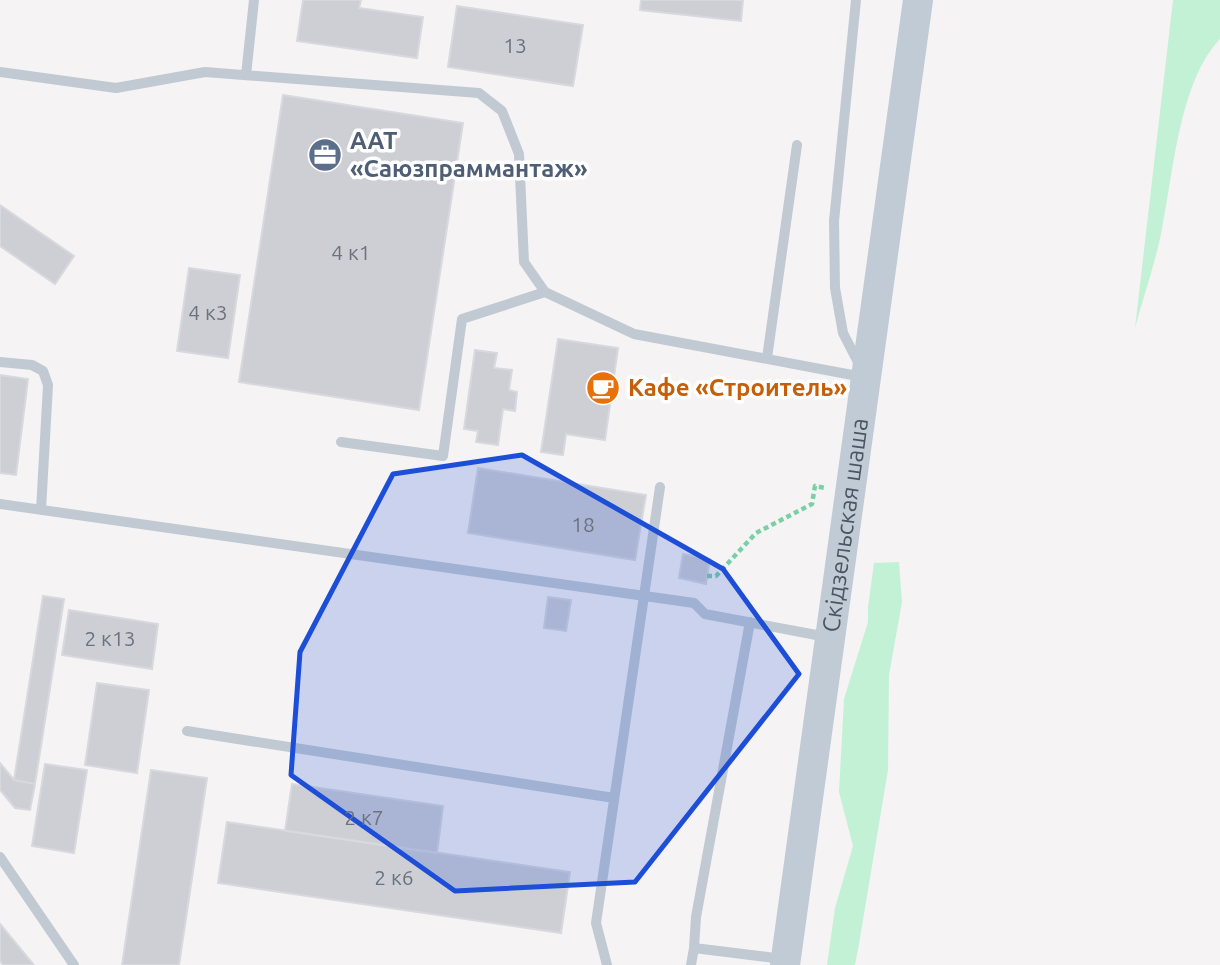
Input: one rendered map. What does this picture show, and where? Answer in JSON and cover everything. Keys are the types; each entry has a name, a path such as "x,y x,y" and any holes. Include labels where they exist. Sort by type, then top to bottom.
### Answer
{"street":[{"name":"Скідзельская шаша","path":"785,962 918,0"}],"lane":[{"path":"246,75 254,0"},
{"path":"856,0 834,221 835,288 843,333 866,377"},
{"path":"0,72 116,88 205,72 479,93 502,111 519,154 524,262 545,292 634,334 866,377"},
{"path":"767,358 797,145"},
{"path":"341,442 443,456 462,319 545,292"},
{"path":"0,362 32,365 43,371 48,385 41,510"},
{"path":"607,965 596,923 660,487"},
{"path":"0,504 694,603 705,614 830,637"},
{"path":"691,965 696,917 750,622"},
{"path":"187,731 614,797"},
{"path":"0,857 74,965"},
{"path":"694,948 785,962"}],"path":[{"path":"707,576 716,576 756,533 812,504 815,486 850,493"}],"highlighted area":[{"path":"522,455 723,569 799,674 635,882 455,891 291,775 300,652 393,474"}],"green space":[{"path":"1173,0 1220,0 1220,39 1207,57 1187,101 1154,263 1135,328"},
{"path":"899,562 902,602 889,675 888,770 859,944 855,965 827,965 835,908 853,846 839,792 844,699 868,622 874,563"}],"building":[{"path":"303,0 361,0 359,8 423,17 417,58 297,41"},
{"path":"641,0 743,0 741,21 640,10"},
{"path":"457,6 583,25 573,86 448,67"},
{"path":"283,95 463,123 419,410 239,382"},
{"path":"0,205 74,256 55,284 0,246"},
{"path":"189,268 240,275 228,358 177,351"},
{"path":"558,339 618,348 605,440 566,434 563,455 541,452"},
{"path":"475,350 497,353 494,368 512,370 509,390 517,392 515,411 503,409 498,445 476,442 478,431 464,429"},
{"path":"0,375 28,379 16,475 0,473"},
{"path":"478,468 646,495 635,560 468,533"},
{"path":"683,554 710,559 706,584 679,578"},
{"path":"43,596 64,599 35,784 14,780"},
{"path":"548,597 571,600 566,631 544,628"},
{"path":"69,610 158,624 152,669 62,655"},
{"path":"97,683 149,690 137,773 85,765"},
{"path":"0,763 14,780 35,784 30,810 15,808 0,790"},
{"path":"45,764 87,770 74,853 32,846"},
{"path":"151,770 207,778 179,965 122,965"},
{"path":"292,784 443,806 437,853 285,831"},
{"path":"227,822 570,872 561,933 218,883"},
{"path":"0,924 34,965 3,965 0,961"}],"place":[{"name":"ААТ «Саюзпраммантаж»","path":"325,155"},
{"name":"Кафе «Строитель»","path":"603,388"}]}
